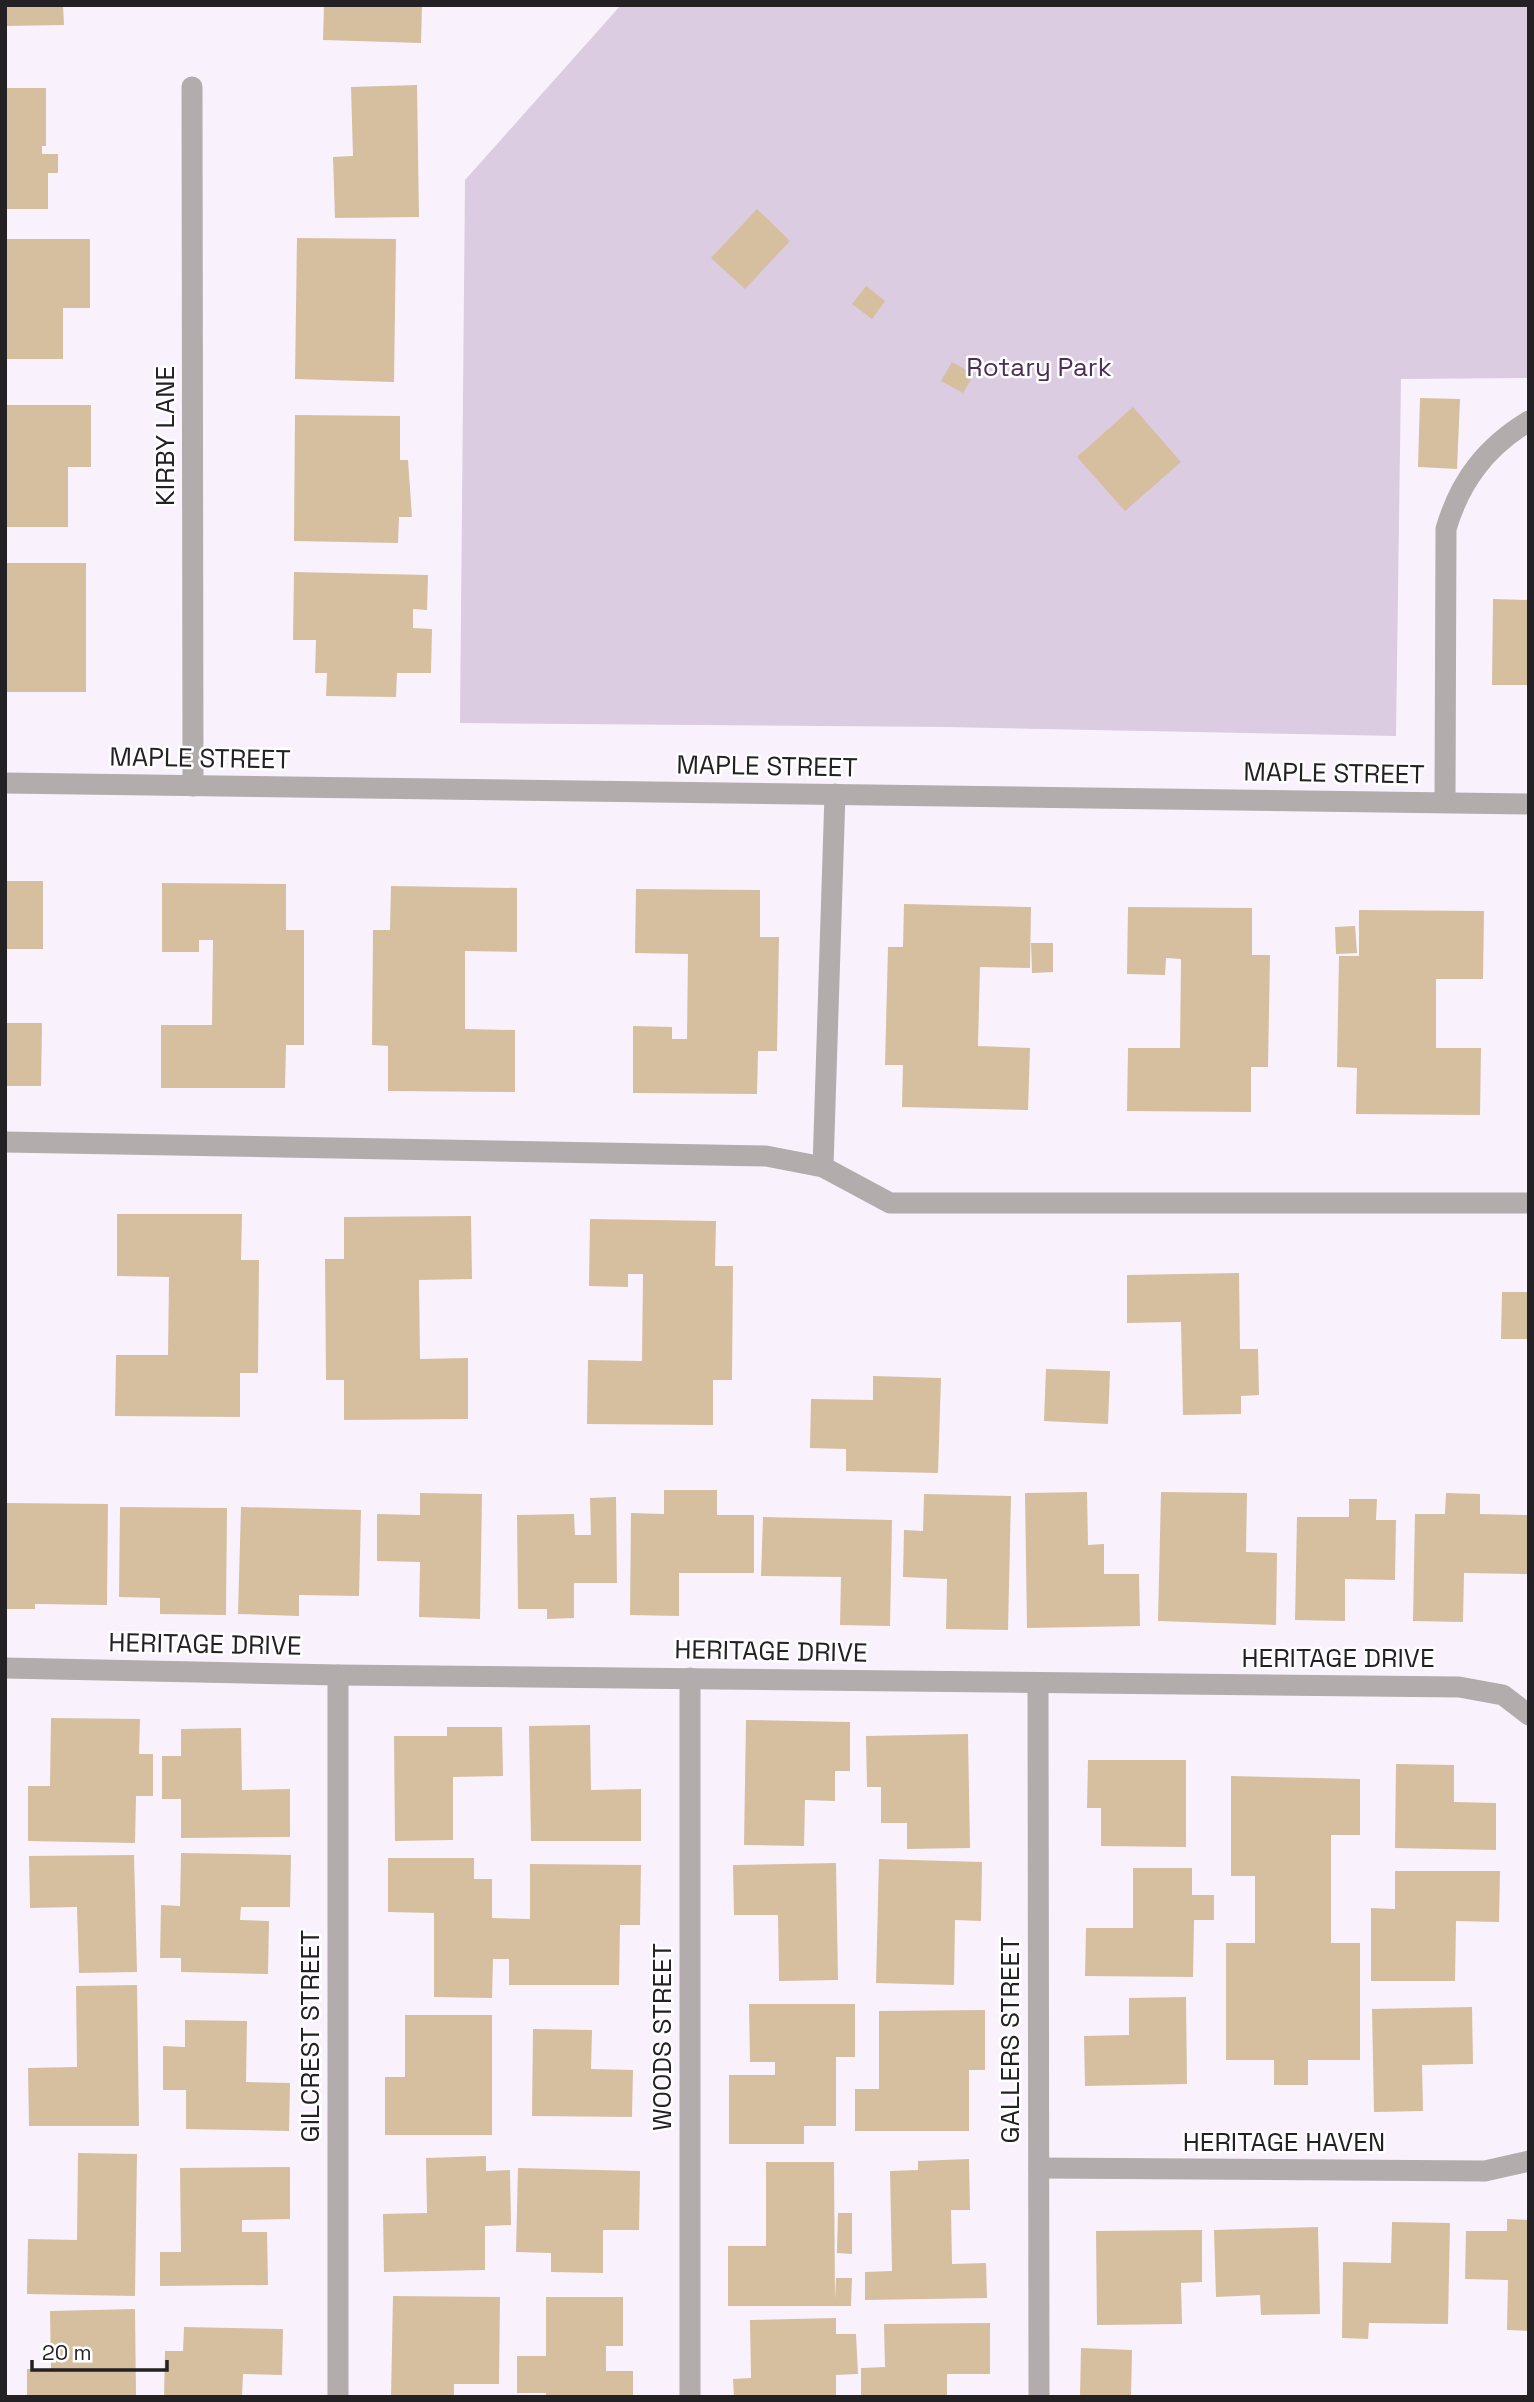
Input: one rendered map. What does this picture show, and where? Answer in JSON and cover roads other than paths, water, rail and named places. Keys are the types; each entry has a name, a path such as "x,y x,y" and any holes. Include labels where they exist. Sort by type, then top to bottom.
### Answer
{"street":[{"name":"KIRBY LANE","path":"192,87 193,786"},
{"path":"1445,803 1446,529 1454,501 1474,469 1507,434 1529,421"},
{"name":"MAPLE STREET","path":"5,783 1529,804"},
{"path":"823,1167 835,794"},
{"path":"5,1142 766,1156 823,1167 890,1203 1529,1203"},
{"name":"HERITAGE DRIVE","path":"5,1668 338,1675 1459,1687 1503,1695 1529,1715"},
{"name":"GILCREST STREET","path":"338,1675 338,2397"},
{"name":"WOODS STREET","path":"690,1678 690,2397"},
{"name":"GALLERS STREET","path":"1038,1684 1039,2397"},
{"name":"HERITAGE HAVEN","path":"1039,2168 1485,2171 1529,2161"}],"park label":[{"name":"Rotary Park","path":"1039,367"}]}
